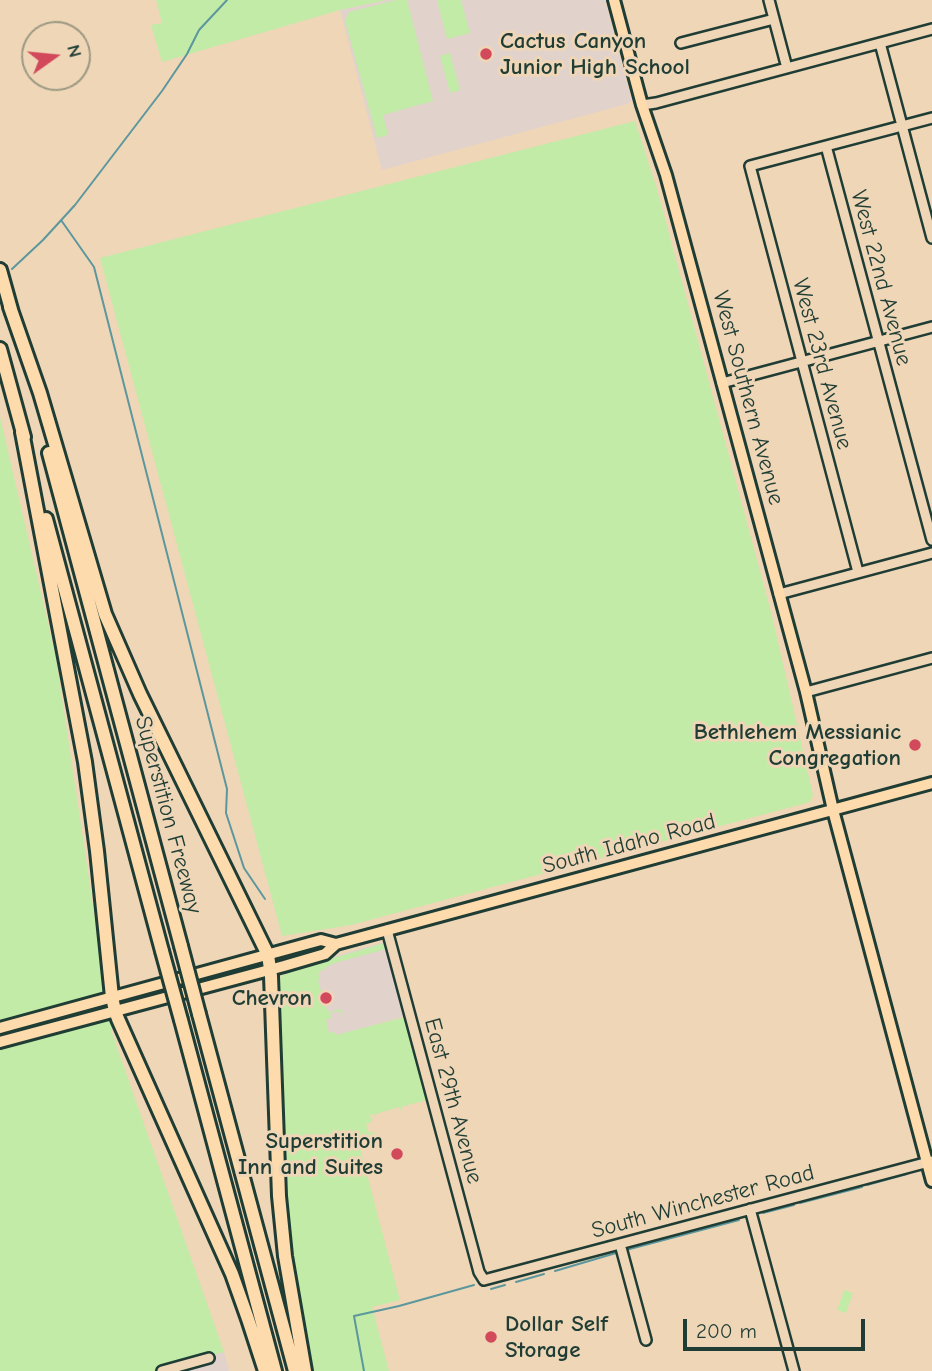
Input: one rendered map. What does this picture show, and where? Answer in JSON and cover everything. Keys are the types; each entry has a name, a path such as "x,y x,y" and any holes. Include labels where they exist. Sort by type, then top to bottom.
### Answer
{"highway":[{"name":"Superstition Freeway","path":"0,271 295,1371"},
{"path":"10,307 40,393 105,614 140,694 268,955 279,1196 287,1268 305,1371"},
{"name":"Superstition Freeway","path":"0,349 275,1371"},
{"path":"22,432 85,762 115,1011 232,1274 265,1371"}],"main road":[{"name":"West Southern Avenue","path":"614,0 642,105 666,175 806,692 833,810 929,1161 932,1181"},
{"name":"South Idaho Road","path":"0,1042 325,954 336,944 932,783"},
{"name":"South Idaho Road","path":"0,1028 321,940 336,944"}],"street":[{"path":"769,0 787,68"},
{"path":"681,43 774,19"},
{"path":"642,105 932,29"},
{"path":"880,43 932,238"},
{"path":"826,146 932,118"},
{"name":"West 23rd Avenue","path":"826,146 750,166 858,572"},
{"name":"West 22nd Avenue","path":"826,146 932,540"},
{"path":"722,383 932,327"},
{"path":"779,594 932,553"},
{"path":"806,692 932,659"},
{"name":"East 29th Avenue","path":"387,930 484,1280"},
{"name":"South Winchester Road","path":"484,1280 929,1161"},
{"path":"750,1209 794,1371"},
{"path":"620,1244 646,1340"},
{"path":"162,1371 209,1358"}],"shaded area":[{"name":"Cactus Canyon Junior High School","path":"387,0 605,0 631,101 382,170 340,10"},
{"path":"384,942 406,1016 325,1039 303,965"},
{"path":"224,1352 229,1371 155,1371"}],"green space":[{"path":"156,0 387,0 340,10 162,62 151,25 162,23"},
{"path":"396,0 407,0 433,101 383,115 388,135 377,138 345,21 349,12"},
{"path":"437,0 461,0 470,33 447,39"},
{"path":"450,53 460,90 450,93 440,56"},
{"path":"635,121 657,189 772,616 813,795 810,802 351,925 282,936 100,258"},
{"path":"0,417 56,658 112,1033 224,1352 154,1371 0,1371"},
{"path":"384,943 386,949 322,969 318,981 327,1010 330,1012 341,1009 343,1014 340,1011 330,1013 331,1018 326,1020 329,1033 334,1032 336,1035 405,1017 427,1100 401,1107 401,1111 399,1107 376,1114 376,1118 373,1114 370,1115 372,1122 366,1124 369,1133 375,1134 358,1140 400,1300 372,1307 389,1371 310,1371 292,1279 282,1196 278,982 283,974 290,971"},
{"path":"844,1290 853,1293 846,1313 837,1310"}],"waterway":[{"path":"12,269 75,205 162,91 187,54 199,30 227,0"},
{"path":"61,220 94,267 227,789 226,813 244,868 265,899"},
{"path":"867,1185 907,1174"},
{"path":"800,1203 862,1187"},
{"path":"763,1213 794,1205"},
{"path":"626,1250 739,1220"},
{"path":"555,1271 616,1253"},
{"path":"516,1282 544,1274"},
{"path":"364,1371 354,1316 474,1285"},
{"path":"491,1289 505,1285"}],"place":[{"name":"Cactus Canyon Junior High School","path":"486,54"},
{"name":"Bethlehem Messianic Congregation","path":"915,745"},
{"name":"Chevron","path":"326,998"},
{"name":"Superstition Inn and Suites","path":"397,1154"},
{"name":"Dollar Self Storage","path":"491,1337"}]}
